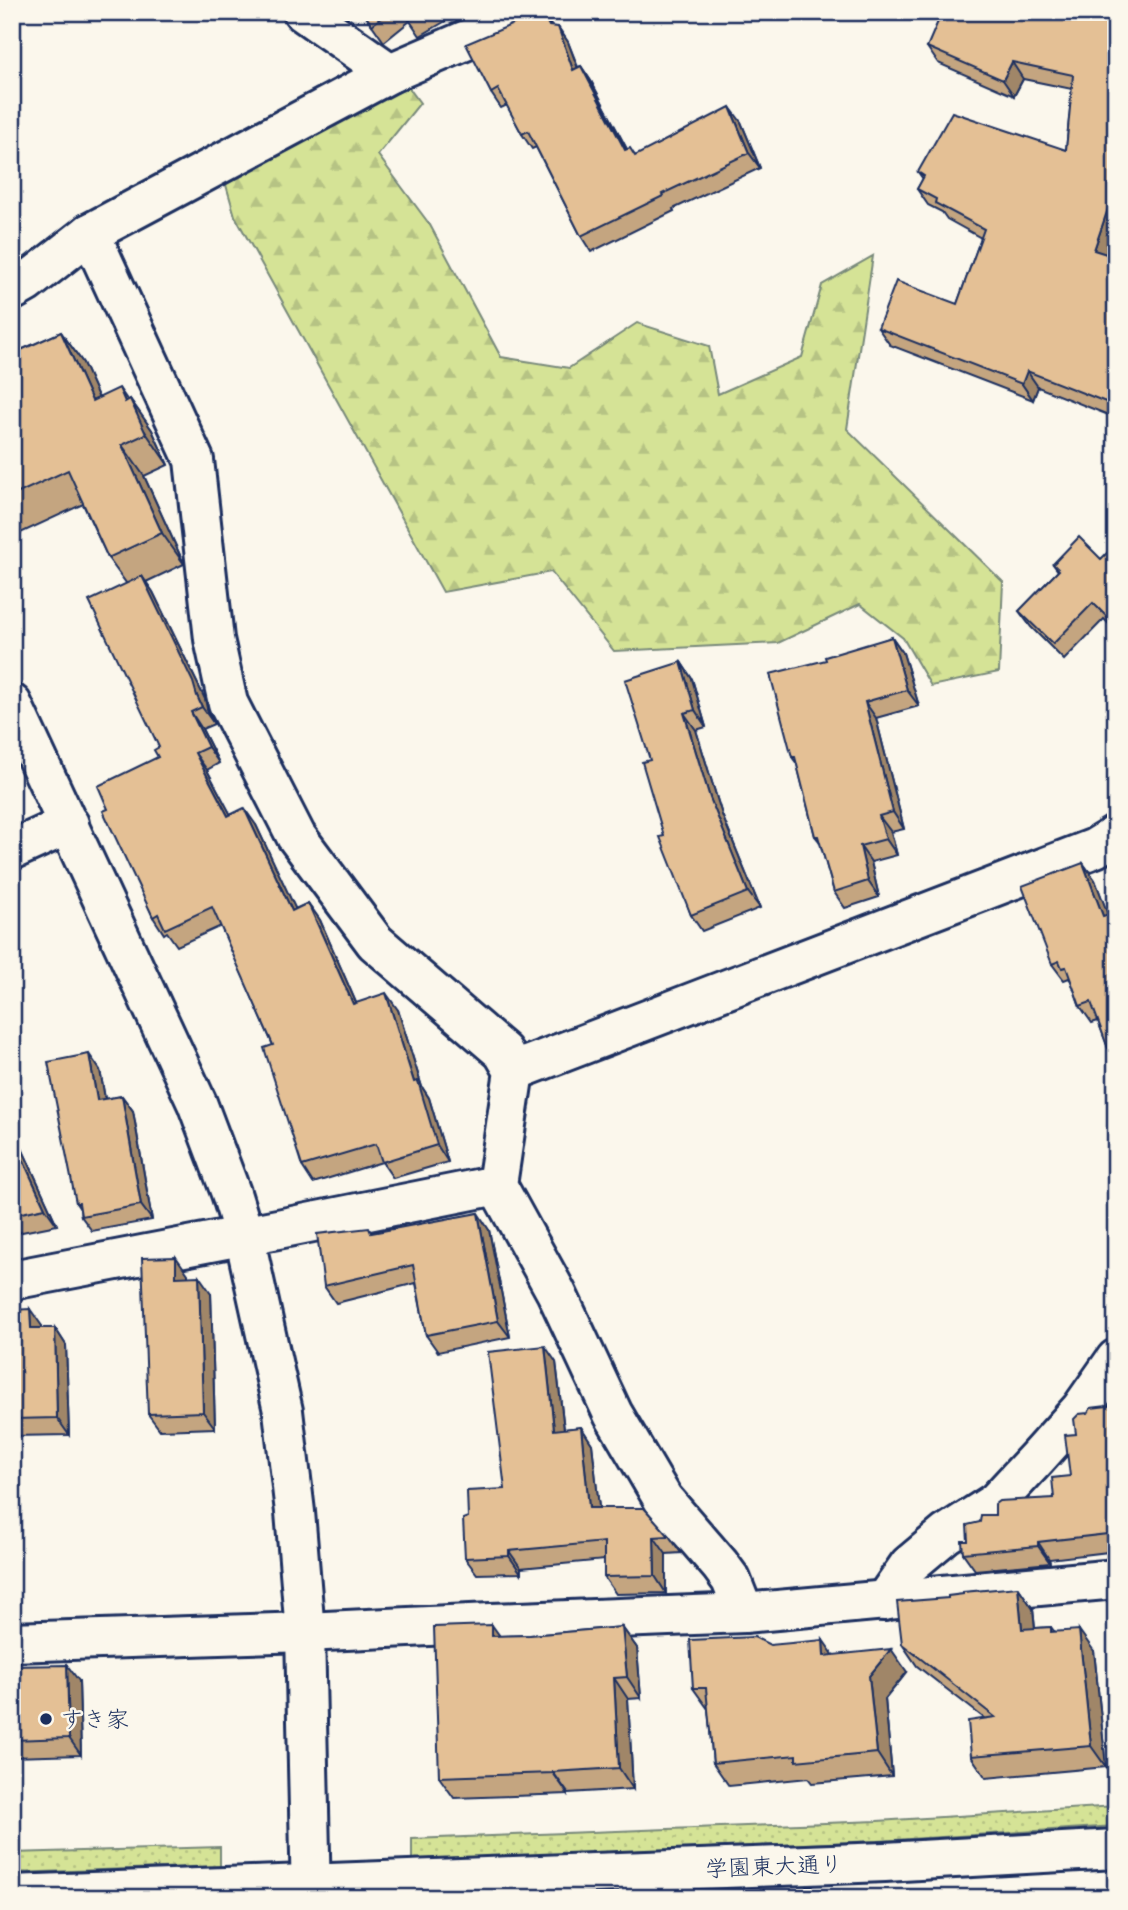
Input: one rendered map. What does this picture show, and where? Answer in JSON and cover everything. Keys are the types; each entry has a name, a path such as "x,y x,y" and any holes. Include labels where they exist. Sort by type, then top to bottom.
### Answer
{"street":[{"path":"303,12 390,74"},
{"path":"12,291 90,233 390,74 532,12"},
{"path":"90,233 194,460 214,639 228,703 296,836 375,942 503,1052 514,1071 497,1185 556,1292 613,1414 663,1499 731,1580 744,1613"},
{"path":"12,704 197,1103 244,1235 284,1411 305,1632 311,1890"},
{"path":"12,850 69,824"},
{"path":"514,1071 1095,848 1116,835"},
{"path":"12,1280 497,1185"},
{"path":"884,1601 909,1565 946,1534 996,1502 1081,1409 1116,1359"},
{"path":"12,1642 744,1613 1116,1579"},
{"name":"学園東大通り","path":"12,1895 311,1890 1116,1849"}],"green space":[{"path":"407,85 420,103 378,155 430,225 501,357 569,368 637,323 709,346 718,394 802,357 822,285 873,256 847,429 1003,582 999,672 931,686 903,638 860,604 778,643 614,651 551,572 443,592 235,216 224,178"},
{"path":"1116,1806 1116,1826 878,1841 412,1860 412,1839 877,1821"},
{"path":"220,1847 220,1866 12,1873 12,1853"}],"building":[{"path":"363,12 388,12 372,25"},
{"path":"404,12 421,12 409,20"},
{"path":"535,12 542,12 549,26 558,27 573,70 581,66 625,150 630,148 635,156 730,107 749,153 581,236 528,131 522,134 498,89 491,93 466,44 530,17"},
{"path":"942,12 1116,12 1116,185 1094,250 1116,257 1116,406 1027,371 1022,384 878,328 896,281 957,304 984,229 935,203 936,199 917,189 924,176 918,172 952,112 1066,150 1073,75 1012,62 1003,80 927,47"},
{"path":"61,332 92,401 119,388 125,402 130,399 146,434 122,445 162,533 108,558 68,470 12,496 12,354"},
{"path":"1079,537 1101,559 1112,548 1116,552 1116,626 1093,603 1053,644 1019,611 1059,570 1053,564"},
{"path":"142,576 193,682 202,707 191,712 208,747 195,753 228,816 244,808 292,911 308,903 353,1004 386,993 414,1082 418,1081 437,1145 382,1162 376,1144 302,1166 264,1048 273,1045 212,907 165,929 158,914 153,917 103,811 108,809 98,786 158,757 154,750 159,747 89,601"},
{"path":"892,637 907,690 865,702 893,812 879,816 886,839 860,846 868,881 834,892 818,836 815,836 770,674 826,660 825,657"},
{"path":"681,662 695,710 684,713 710,798 748,892 691,915 660,837 664,836 642,762 650,760 625,680"},
{"path":"1083,863 1103,916 1110,914 1116,930 1116,1045 1108,1048 1091,1002 1080,1006 1066,967 1062,968 1059,961 1052,964 1022,886"},
{"path":"89,1054 97,1100 122,1096 141,1205 81,1216 79,1203 76,1203 48,1062"},
{"path":"12,1136 45,1208 12,1215"},
{"path":"478,1213 498,1321 426,1335 413,1265 324,1286 317,1234 369,1228 371,1233"},
{"path":"176,1257 176,1277 199,1276 203,1412 148,1414 142,1258"},
{"path":"30,1309 31,1328 55,1328 57,1418 12,1419 12,1310"},
{"path":"545,1346 554,1430 581,1427 589,1508 644,1508 669,1536 654,1537 655,1576 604,1577 604,1542 509,1551 509,1556 465,1558 463,1519 468,1517 467,1491 505,1489 488,1352"},
{"path":"1116,1405 1116,1533 1038,1542 1038,1546 963,1553 962,1541 968,1541 967,1525 980,1522 981,1515 995,1515 995,1504 999,1501 1054,1498 1052,1478 1070,1476 1065,1435 1076,1434 1074,1419 1079,1414 1088,1413 1091,1408"},
{"path":"1018,1587 1022,1629 1051,1627 1051,1632 1079,1630 1091,1746 971,1756 968,1721 995,1717 902,1644 897,1602 948,1598 963,1592"},
{"path":"492,1625 492,1636 622,1627 627,1677 614,1678 619,1768 439,1777 434,1627"},
{"path":"754,1637 770,1645 823,1640 824,1656 891,1649 869,1676 877,1753 796,1761 796,1755 713,1763 706,1688 693,1688 690,1640"},
{"path":"67,1665 69,1738 12,1740 12,1666"}],"place":[{"name":"すき家","path":"46,1719"}]}
